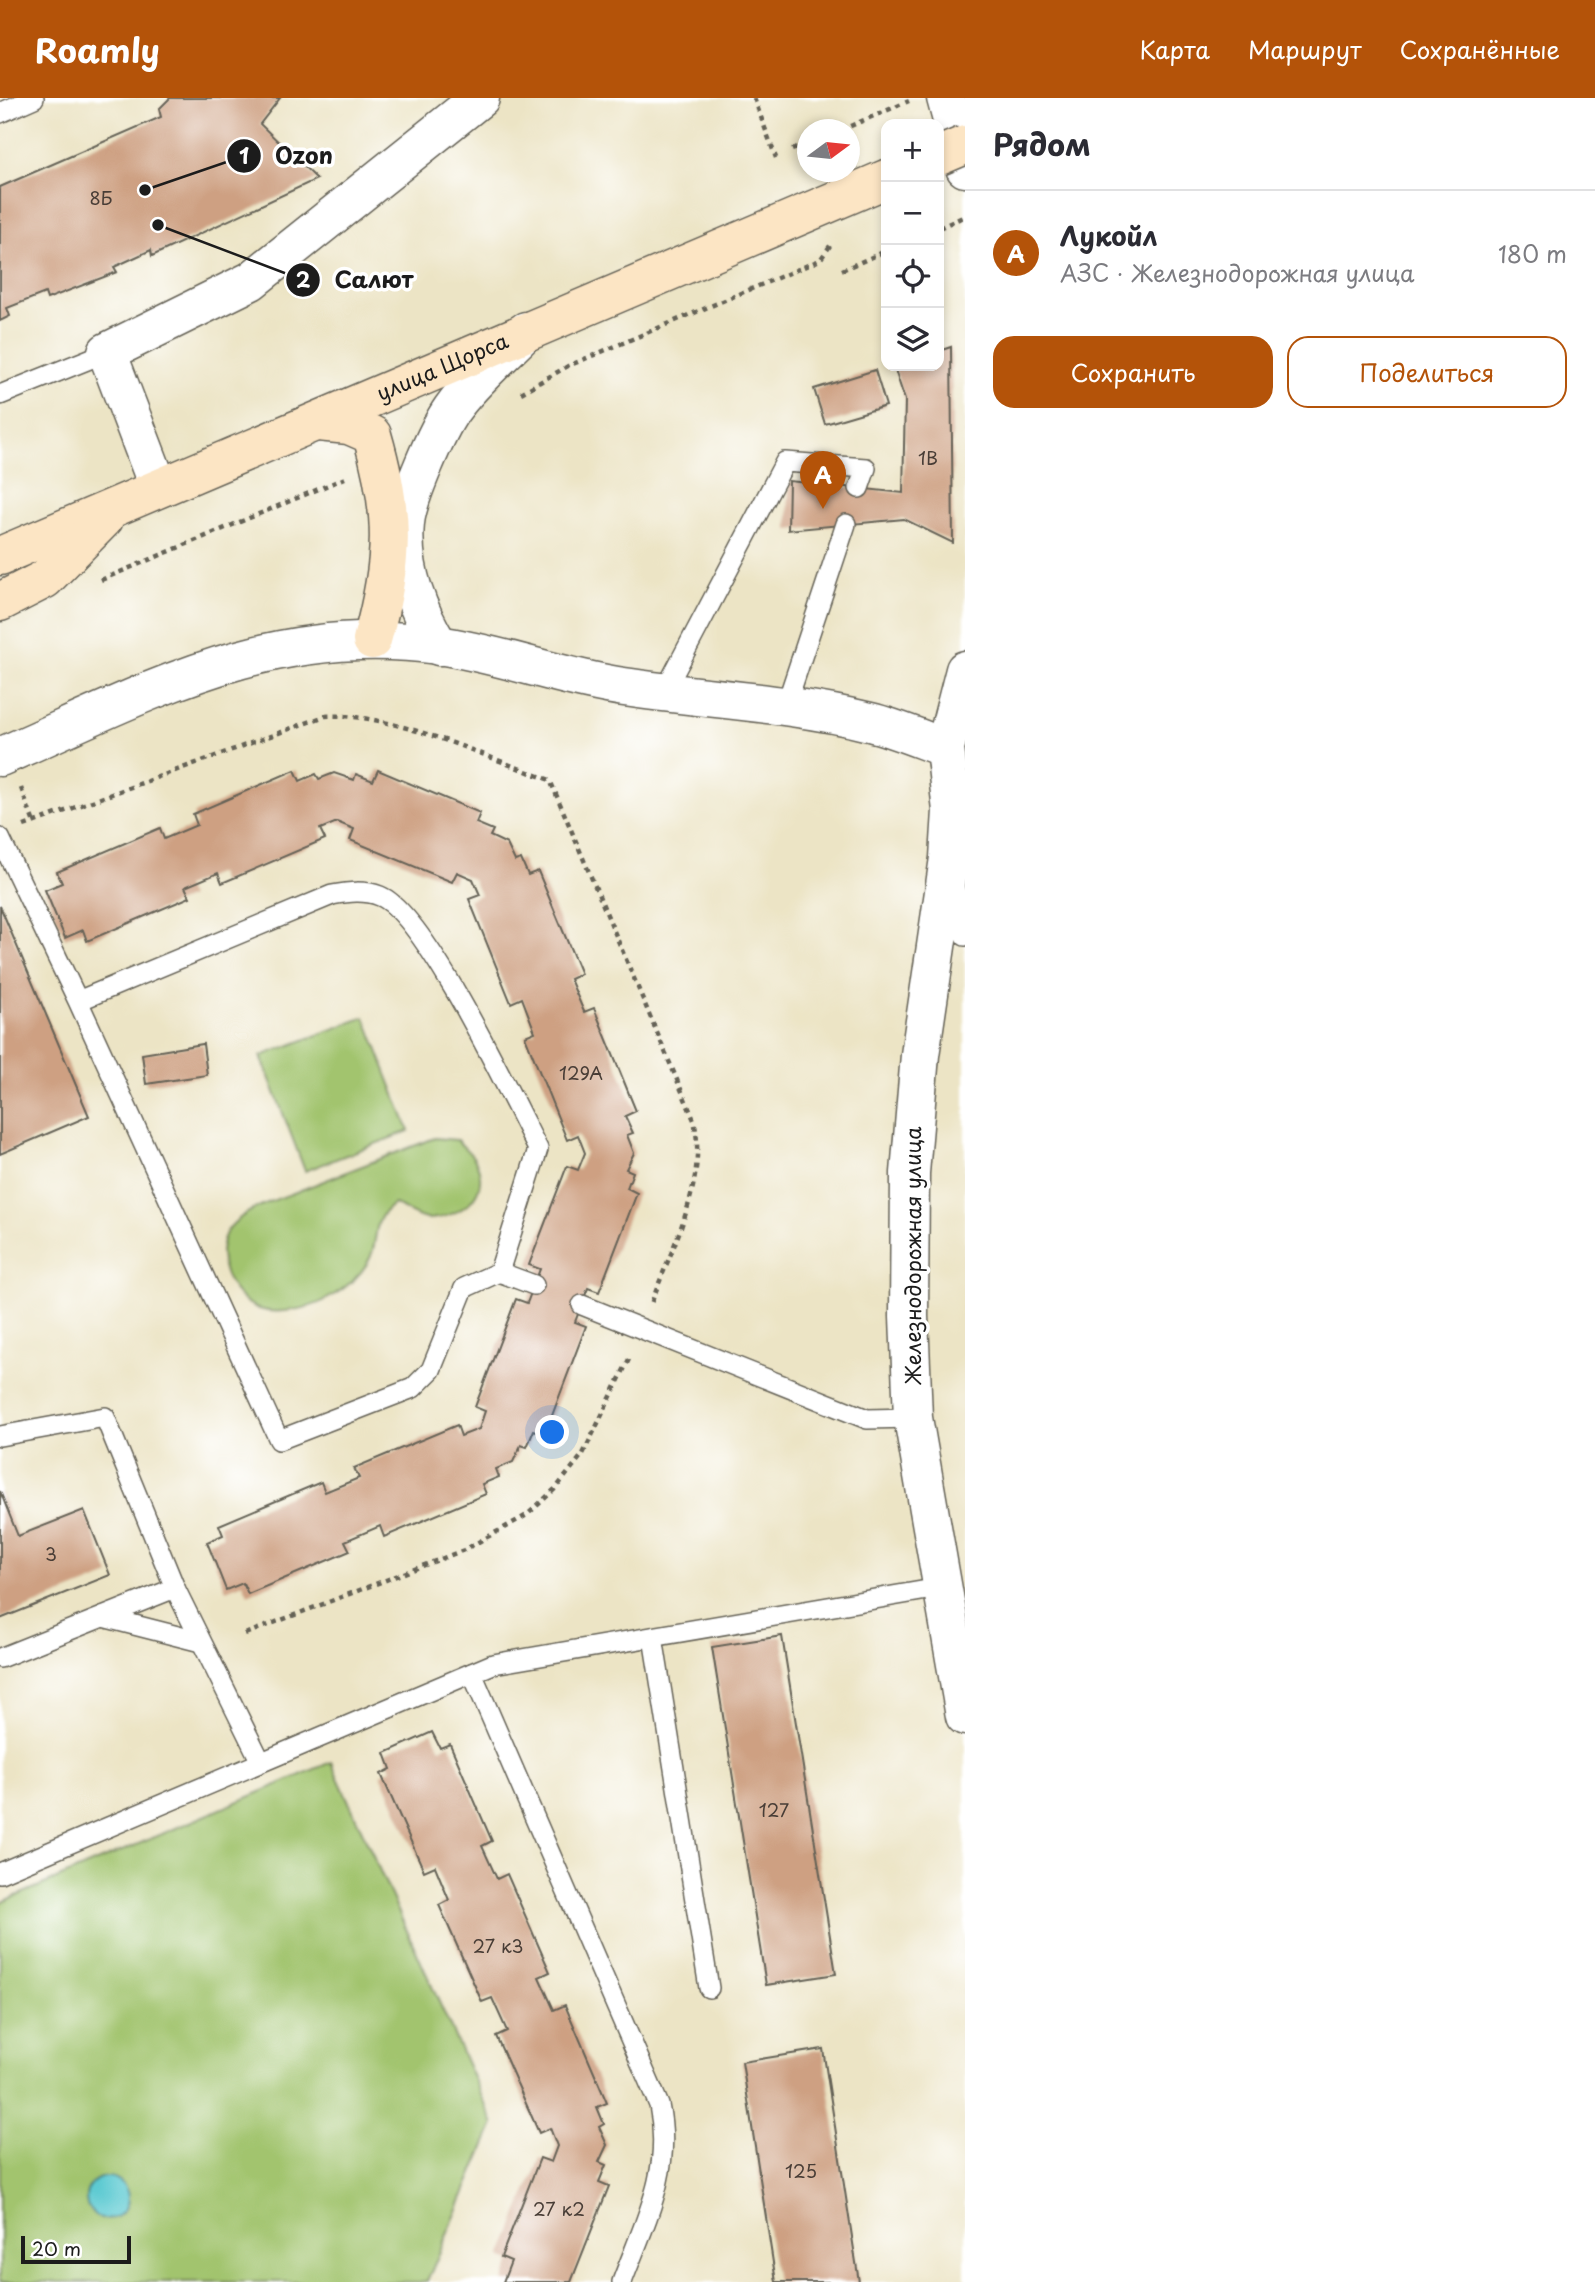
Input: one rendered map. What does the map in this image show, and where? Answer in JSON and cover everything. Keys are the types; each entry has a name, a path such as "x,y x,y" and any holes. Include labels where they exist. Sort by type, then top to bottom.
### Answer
{"main road":[{"path":"944,154 965,145"},
{"name":"улица Щорса","path":"0,556 158,486 318,422 528,329 881,180"},
{"path":"318,422 349,425 372,435 385,484 390,533 388,569 372,639"},
{"path":"0,602 45,579 120,503"}],"street":[{"path":"158,486 107,352 251,281 480,98"},
{"path":"946,98 965,168"},
{"path":"439,646 422,618 409,578 404,522 423,464 452,409 528,329"},
{"path":"0,757 207,668 256,653 306,643 372,639 439,646 621,687 871,722 945,748"},
{"name":"Железнодорожная улица","path":"965,670 945,748 952,811 949,858 920,1055 910,1173 909,1316 913,1418 959,1651 965,1716"}],"lane":[{"path":"0,113 34,98"},
{"path":"0,395 107,352"},
{"path":"664,692 785,462 866,468 859,488"},
{"path":"785,708 846,524"},
{"path":"6,834 78,1001 279,1440 413,1388 431,1370 464,1288 499,1272 534,1285"},
{"path":"949,858 965,936"},
{"path":"78,1001 332,895 355,891 382,896 402,911 464,1007 538,1149 499,1272"},
{"path":"582,1305 867,1419 913,1418"},
{"path":"0,1436 105,1416 175,1588 261,1762"},
{"path":"0,1873 493,1664 945,1587"},
{"path":"0,1658 175,1588"},
{"path":"103,1617 201,1642"},
{"path":"653,1636 709,1988"},
{"path":"472,1673 659,2105 665,2152 660,2180 622,2282"}],"path":[{"path":"754,98 776,158"},
{"path":"860,122 916,98"},
{"path":"792,150 797,148"},
{"path":"944,226 965,216"},
{"path":"842,270 881,253"},
{"path":"6,834 325,716 352,715 382,720 550,780 694,1120 700,1144 694,1188 642,1328 608,1408 583,1454 556,1488 527,1515 464,1550 245,1634"}],"green space":[{"path":"365,1017 409,1131 305,1171 261,1056"},
{"path":"435,1138 457,1140 475,1160 480,1183 470,1202 462,1209 440,1218 424,1219 394,1204 380,1219 373,1250 361,1273 341,1290 312,1306 266,1311 248,1303 230,1284 221,1258 222,1245 226,1233 234,1223 250,1211"},
{"path":"331,1762 494,2124 427,2282 0,2282 0,1903"}],"water":[{"path":"107,2177 122,2183 128,2198 122,2213 107,2219 92,2213 86,2198 92,2183"}],"building":[{"path":"170,98 280,98 260,124 317,179 152,256 151,250 114,267 117,272 47,299 45,293 7,308 10,316 0,321 0,187 161,117 159,109"},
{"path":"951,347 953,543 904,519 788,530 789,481 903,493 905,400 895,371 944,371 944,349"},
{"path":"875,370 886,406 825,424 814,389"},
{"path":"295,770 300,781 316,774 319,779 334,773 354,780 356,774 373,781 378,770 480,813 476,823 493,830 490,836 507,844 515,861 521,859 528,875 538,871 581,974 570,979 584,1012 594,1008 636,1111 625,1116 633,1133 627,1135 634,1153 626,1169 633,1172 627,1188 637,1193 599,1292 588,1288 575,1322 586,1326 545,1434 534,1430 527,1447 521,1445 513,1462 496,1469 499,1477 482,1484 486,1494 384,1537 380,1526 345,1541 350,1551 248,1594 243,1583 226,1590 207,1542 223,1535 219,1525 321,1482 325,1492 359,1478 354,1468 457,1425 461,1436 479,1429 485,1411 475,1407 516,1299 527,1303 540,1269 529,1265 567,1166 578,1170 585,1153 578,1135 567,1140 525,1036 535,1032 522,998 511,1003 469,899 480,895 473,879 457,872 452,882 350,840 354,829 337,822 320,829 325,839 222,883 218,873 185,887 190,897 87,941 83,930 65,938 45,890 62,883 57,872 160,828 164,839 197,825 193,814"},
{"path":"0,906 89,1116 0,1154"},
{"path":"203,1044 207,1075 146,1084 142,1054"},
{"path":"0,1491 18,1536 84,1510 110,1575 0,1619"},
{"path":"782,1636 836,1974 766,1985 712,1647"},
{"path":"432,1732 440,1748 450,1744 492,1841 482,1846 497,1879 507,1874 550,1972 539,1977 554,2010 565,2005 607,2103 597,2107 604,2124 599,2127 607,2145 599,2162 606,2165 599,2182 609,2186 571,2282 503,2282 511,2261 501,2257 540,2158 551,2162 557,2146 550,2128 539,2133 496,2036 507,2031 492,1998 482,2002 439,1905 449,1900 435,1866 424,1871 381,1774 391,1769 385,1753"},
{"path":"823,2049 859,2282 776,2282 742,2062"}],"place":[{"name":"Ozon","path":"145,190"},
{"name":"Салют","path":"158,225"},
{"name":"Лукойл","path":"823,509"}]}
